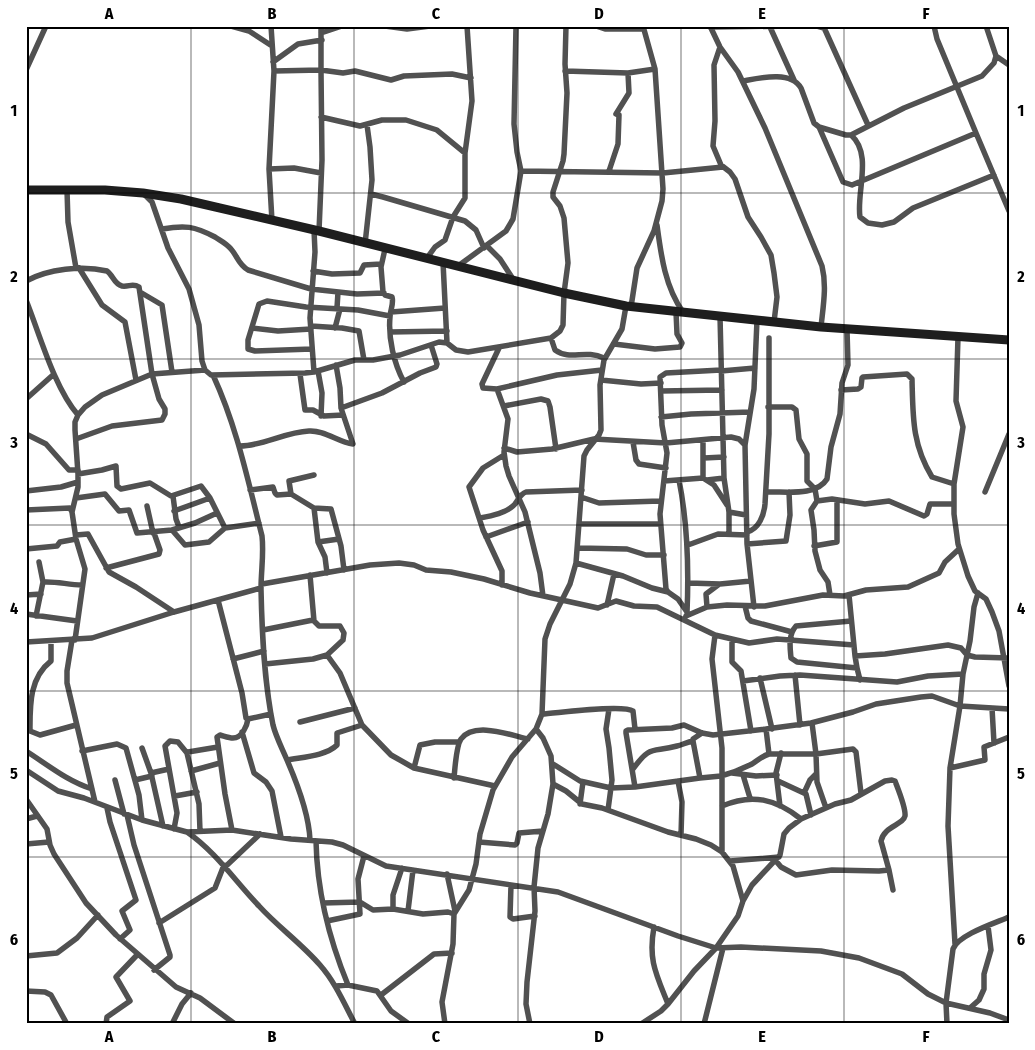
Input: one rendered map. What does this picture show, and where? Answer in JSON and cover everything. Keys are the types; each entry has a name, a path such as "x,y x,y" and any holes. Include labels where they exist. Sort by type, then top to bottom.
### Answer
{"street":[{"path":"26,70 46,26"},
{"path":"231,26 249,31 272,46"},
{"path":"271,26 274,71 269,169 272,222"},
{"path":"273,62 298,44 342,26"},
{"path":"384,26 407,29 430,26"},
{"path":"427,258 435,247 445,240 453,217 465,198 465,153 471,115 471,78 467,26"},
{"path":"458,266 486,247 506,231 512,223 521,171 514,124 516,26"},
{"path":"213,375 245,373 300,374 316,372 355,360 395,356 439,342 447,343 456,350 464,352 500,348 551,338 560,332 563,325 568,248 563,213 553,197 553,192 564,154 567,92 565,71 566,26"},
{"path":"455,913 468,894 476,864 482,823 495,786 512,757 536,729 542,714 545,639 550,624 570,584 576,563 585,453 596,439 600,430 600,380 604,358 622,329 637,268 656,222 662,201 663,173 655,69 644,28 605,29 596,26"},
{"path":"796,26 710,27 720,47 743,82 779,160 822,266 824,290 821,327"},
{"path":"817,26 824,27 868,125"},
{"path":"934,26 937,39 956,88 1009,211"},
{"path":"770,27 794,80 801,88 814,123 819,127 851,135 904,108 982,76 994,63 996,56 986,26"},
{"path":"321,33 322,173 310,307 312,349 322,393 321,416"},
{"path":"720,47 714,65 716,121 713,140 718,161 735,179 748,217 771,255 777,297 774,322"},
{"path":"996,56 1009,65"},
{"path":"565,71 628,73 655,69"},
{"path":"274,71 321,70 345,73 355,71 391,80 404,76 452,74 471,78"},
{"path":"609,171 618,144 617,114 630,91 628,73"},
{"path":"743,82 763,77 781,77 794,80"},
{"path":"321,117 352,125 367,125 382,120 406,120 437,130 465,153"},
{"path":"365,244 372,170 367,125"},
{"path":"819,127 843,182 852,185 976,133"},
{"path":"851,135 858,143 860,149 862,181 858,207 860,217 868,223 882,225 894,222 913,208 994,175"},
{"path":"521,171 663,173 723,167"},
{"path":"269,169 294,168 322,173"},
{"path":"26,190 143,193 216,206 272,222 317,231 564,293 629,306 821,327 1009,340"},
{"path":"67,190 68,222 78,268 102,305 125,322 136,380"},
{"path":"143,193 152,202 172,256 189,288 199,325 201,354 206,370 213,375 226,402 240,446 264,550 262,586 264,651 275,734 287,760 308,820 327,921 335,953 348,985"},
{"path":"371,194 465,221 474,228 486,247 500,259 513,279"},
{"path":"614,344 655,349 680,347 682,344 677,334 680,312 663,267 656,222"},
{"path":"162,229 182,227 201,230 226,243 233,250 241,266 248,270 311,289 357,294 384,293 392,299 390,332 398,370 404,382"},
{"path":"384,293 381,264 385,249"},
{"path":"443,262 447,343"},
{"path":"314,271 332,274 360,274 364,265 381,264"},
{"path":"26,281 50,272 78,268 107,270 117,283 124,286 136,285 139,287 152,374 159,399 165,409 165,414 162,420 116,425 76,439"},
{"path":"140,292 162,304 172,372"},
{"path":"334,328 338,308 338,292"},
{"path":"26,300 54,374 68,402 78,415"},
{"path":"312,349 250,351 247,348 257,307 264,301 390,314 445,308"},
{"path":"720,316 724,478 729,509 729,534"},
{"path":"754,607 747,544 745,445 755,368 757,320"},
{"path":"252,328 278,331 334,328 359,331 364,360"},
{"path":"766,492 815,489 825,483 827,479 832,439 838,424 842,383 848,365 847,329"},
{"path":"390,332 447,331"},
{"path":"958,336 956,401 963,427 954,484 954,514 960,549 968,576 975,591 986,599 999,631 1006,658 1009,686"},
{"path":"551,338 555,350 562,354 593,354 604,358"},
{"path":"688,545 714,535 747,533 753,530 759,523 764,512 769,434 769,338"},
{"path":"300,374 305,410 312,410 321,416 342,412 436,366 430,345"},
{"path":"500,348 482,384 483,388 497,389 557,375 602,370"},
{"path":"240,446 252,446 292,433 314,430 353,444 354,442 342,412 336,365"},
{"path":"668,592 660,524 660,501 667,453 661,417 660,376 664,373 755,368"},
{"path":"95,802 67,683 67,671 78,620 85,568 76,537 72,512 78,482 75,426 78,415 85,406 102,395 136,380 152,374 206,370"},
{"path":"26,399 54,374"},
{"path":"841,390 859,388 863,377 907,374 910,376 912,379 914,434 928,471 937,480 954,484"},
{"path":"600,380 641,384 660,383"},
{"path":"497,389 508,420 504,451 509,476 520,498 528,522 540,573 543,596"},
{"path":"661,391 722,390"},
{"path":"504,406 541,399 548,402 556,449"},
{"path":"768,407 792,407 795,409 799,439 807,454 807,481 815,489 817,501 811,510 814,546 820,570 828,582 830,595"},
{"path":"661,417 750,412"},
{"path":"26,434 46,444 69,470 78,472 102,470 116,466 117,486 120,489 151,484 168,495 173,496 201,486 210,498 225,528"},
{"path":"985,492 1009,434"},
{"path":"502,584 502,571 474,507 470,485 488,464 504,451 556,449 596,439 666,443 736,438 745,445"},
{"path":"703,440 705,479 715,487 729,509 746,515"},
{"path":"633,442 638,464 666,468"},
{"path":"704,458 724,457"},
{"path":"291,494 289,481 314,475"},
{"path":"664,481 724,478"},
{"path":"679,480 688,545 688,583 685,615"},
{"path":"26,491 61,487 78,482"},
{"path":"250,490 272,486 274,493 278,496 291,494 314,508 332,509 344,570"},
{"path":"480,518 514,506 522,493 526,492 581,494 599,503 660,501"},
{"path":"747,544 786,541 790,515 789,492"},
{"path":"76,498 105,494 119,511 129,510 137,533 172,530 195,523 217,513"},
{"path":"173,496 174,511 179,527"},
{"path":"174,511 210,498"},
{"path":"817,501 837,500 865,504 889,501 924,516 927,514 930,504 954,504"},
{"path":"814,546 838,542 837,500"},
{"path":"106,568 159,554 160,550 146,506"},
{"path":"26,510 70,508 72,512"},
{"path":"314,508 318,542 325,557 327,573"},
{"path":"486,537 528,522"},
{"path":"172,530 185,546 209,542 225,528 259,523"},
{"path":"580,524 660,524"},
{"path":"26,549 57,546 60,542 89,534 106,568 113,575 136,587 174,612"},
{"path":"318,542 339,539"},
{"path":"578,548 627,549 646,555 664,555"},
{"path":"685,615 707,607 727,605 754,607 830,595 849,595 866,590 895,589 912,586 939,573 945,562 960,549"},
{"path":"36,616 43,582 40,562"},
{"path":"26,642 51,642 102,636 262,586 310,575 370,565 399,563 414,565 426,570 451,572 598,608 617,601 634,606 657,607 685,615 715,635 749,643 770,639 854,645"},
{"path":"576,563 668,592 678,599 685,615"},
{"path":"607,605 614,574"},
{"path":"265,664 327,655 343,640 342,629 338,626 319,626 313,620 310,575"},
{"path":"43,582 54,581 82,585"},
{"path":"688,583 720,584 751,581"},
{"path":"707,607 706,594 720,584"},
{"path":"946,1024 946,1003 955,944 948,826 950,768 963,674 978,593"},
{"path":"26,595 41,594"},
{"path":"849,595 854,656 860,680"},
{"path":"218,600 242,693 246,718 248,719"},
{"path":"745,606 748,618 751,621 792,632"},
{"path":"26,614 78,620"},
{"path":"263,630 313,620"},
{"path":"851,621 798,626 792,632 790,640 791,658 795,662 857,668"},
{"path":"715,635 712,659 722,762 722,852"},
{"path":"732,639 732,662 741,670 751,731"},
{"path":"51,642 51,661 42,668 33,687 28,715 30,731 39,735 76,725"},
{"path":"854,656 885,654 948,645 961,648 967,655 975,657 1006,658"},
{"path":"233,659 264,651"},
{"path":"327,655 340,673 362,725 391,755 414,768 495,786"},
{"path":"743,681 795,675 860,680 877,679 898,682 928,676 963,674"},
{"path":"795,675 800,725"},
{"path":"760,678 769,729 769,754"},
{"path":"635,787 626,731 635,729 672,728 684,725 702,733 720,734 769,729 812,723 876,704 932,696 960,706 1009,710"},
{"path":"300,722 355,708"},
{"path":"992,708 994,743"},
{"path":"542,714 609,709 632,710 635,729"},
{"path":"608,810 611,788 611,763 606,729 609,709"},
{"path":"248,719 271,714"},
{"path":"232,830 217,737 220,735 233,738 242,732 248,719"},
{"path":"812,723 817,782 826,808"},
{"path":"287,760 334,748 337,745 337,733 362,725"},
{"path":"454,778 459,742 469,733 480,729 528,739"},
{"path":"530,1024 526,1004 535,916 534,887 538,848 549,809 553,784 553,764 548,749 536,729"},
{"path":"242,732 254,773 266,782 272,791 281,837"},
{"path":"633,769 650,751 678,746 692,741 702,733"},
{"path":"950,768 985,760 984,748 1009,737"},
{"path":"174,828 177,813 173,781 165,746 170,741 178,742 187,753 190,771 197,792 200,831"},
{"path":"692,741 700,778"},
{"path":"414,768 420,745 435,742 459,742"},
{"path":"82,751 120,744 127,750 139,795 142,820"},
{"path":"187,753 218,747"},
{"path":"142,748 152,775 163,826"},
{"path":"553,764 583,782 611,788 635,787 721,776 732,773 769,754 816,754 855,749 860,794"},
{"path":"26,751 63,776 92,789"},
{"path":"780,806 777,778 781,753"},
{"path":"190,771 220,763"},
{"path":"134,780 169,769"},
{"path":"26,770 58,791 95,802 142,820 187,832 206,846 258,906 308,952 336,986 355,1024"},
{"path":"732,773 777,778 807,796 811,815"},
{"path":"804,793 810,780 816,774"},
{"path":"743,775 750,798"},
{"path":"115,780 170,957 154,970"},
{"path":"641,1024 668,1004 694,971 716,948 738,916 743,901 752,885 778,859 783,849 785,833 801,819 851,800 886,781 892,780 895,781 905,815 903,820 890,827 882,837 893,890"},
{"path":"678,781 682,802 681,836"},
{"path":"580,804 583,782"},
{"path":"553,784 566,791 580,804 608,810 668,832 711,845 722,852 730,861 734,868 743,901"},
{"path":"175,796 197,792"},
{"path":"26,798 47,829 49,842 54,854 86,903 120,939 154,970 176,987 208,1004 235,1024"},
{"path":"722,806 750,798 780,806 801,819"},
{"path":"107,808 136,900 122,910 130,930 120,939"},
{"path":"26,819 37,816"},
{"path":"187,832 232,830 337,843 386,866 558,892 716,948 821,951 842,954 859,958 902,974 928,994 946,1003 1009,1020"},
{"path":"479,842 515,845 519,832 543,831"},
{"path":"159,924 215,888 224,866 260,834"},
{"path":"26,844 49,842"},
{"path":"327,921 360,915 358,878 364,856"},
{"path":"778,859 781,867 796,875 832,870 889,870"},
{"path":"730,861 778,859"},
{"path":"393,908 393,895 402,868"},
{"path":"408,911 412,870"},
{"path":"445,1024 442,1002 452,954 455,913 447,874"},
{"path":"511,884 510,917 535,916"},
{"path":"323,903 360,902 373,910 393,908 422,914 455,913"},
{"path":"26,956 57,953 77,938 98,915"},
{"path":"955,944 1009,917"},
{"path":"970,1008 979,1000 984,989 984,974 991,950 988,926"},
{"path":"654,927 651,953 653,964 668,1004"},
{"path":"704,1024 724,948"},
{"path":"381,995 434,954 452,954"},
{"path":"106,1024 107,1017 130,1001 116,977 137,955"},
{"path":"336,986 348,985 372,990 381,995 391,1011 409,1024"},
{"path":"26,991 44,992 51,995 67,1024"},
{"path":"172,1024 182,1004 191,994"}]}
